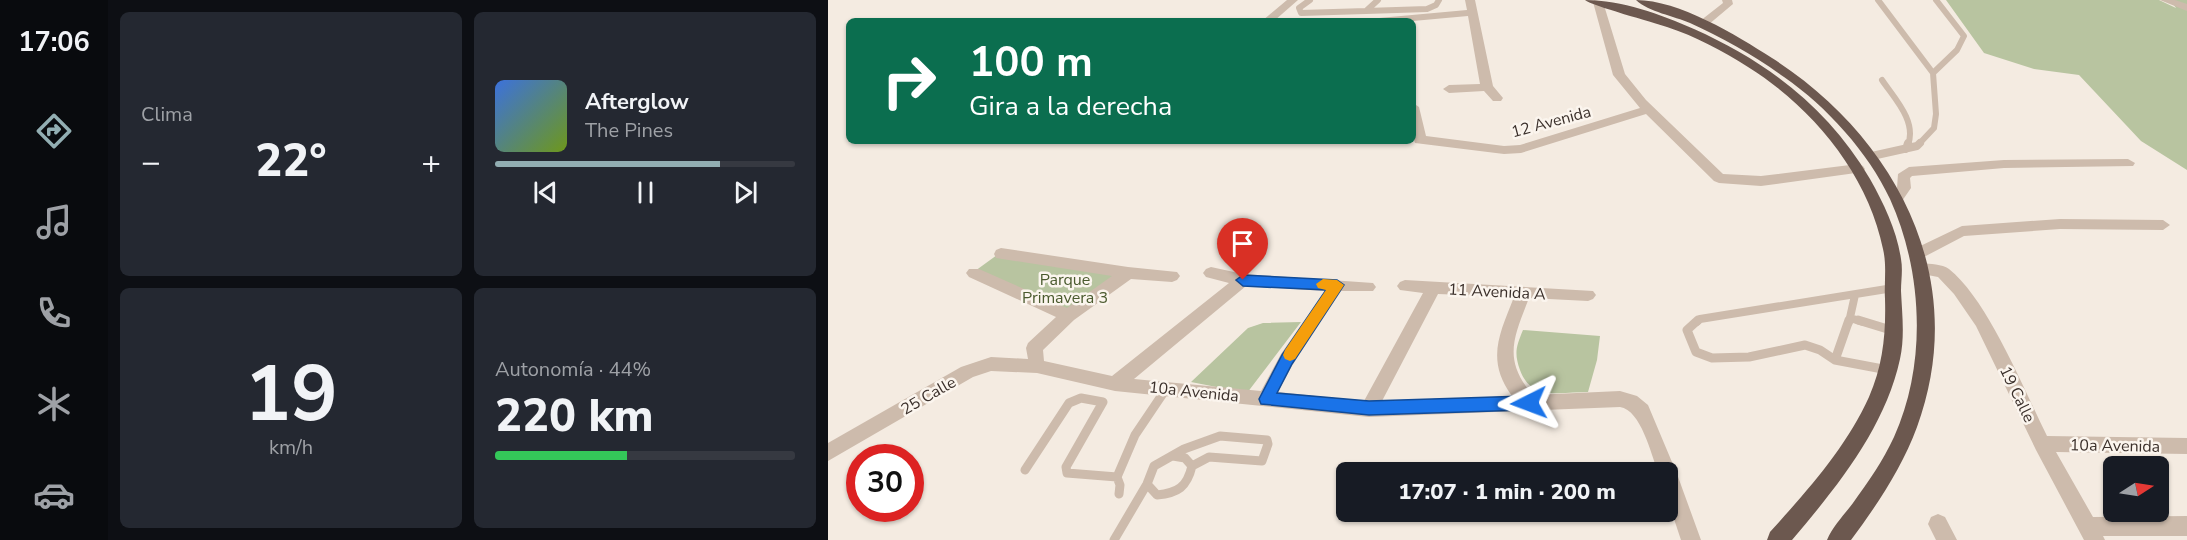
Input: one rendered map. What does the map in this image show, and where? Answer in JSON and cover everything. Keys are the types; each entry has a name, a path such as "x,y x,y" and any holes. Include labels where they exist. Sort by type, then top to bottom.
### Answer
{"highway":[{"path":"1642,0 1704,23 1767,57 1796,78 1849,127 1872,156 1897,198 1919,261 1926,335 1919,387 1902,440 1872,494 1838,540"},
{"path":"1594,1 1634,10 1672,23 1746,59 1780,83 1811,110 1839,141 1858,169 1881,215 1893,258 1895,332 1888,370 1868,421 1836,472 1778,540"}],"street":[{"path":"1271,18 1293,0"},
{"path":"1470,0 1486,87 1497,98"},
{"path":"1704,23 1728,4 1727,0"},
{"path":"2165,0 2178,4"},
{"path":"1594,1 1619,75 1649,110 1719,178 1761,182 1858,169"},
{"path":"1416,18 1471,13"},
{"path":"1449,89 1486,87"},
{"name":"12 Avenida","path":"1416,122 1419,137 1423,141 1516,149 1649,110"},
{"path":"1897,198 1904,188 1903,177 1909,172 2004,164 2128,163"},
{"path":"1919,261 1962,231 2060,224 2163,225"},
{"path":"1000,254 1128,273 1172,276"},
{"name":"19 Calle","path":"1919,261 1942,272 1959,290 1982,322 2042,444 2092,534"},
{"path":"974,273 1068,316"},
{"path":"1036,366 1034,348 1068,316 1128,273"},
{"path":"1210,273 1243,280 1368,287"},
{"path":"1115,384 1243,280"},
{"path":"1266,399 1287,359 1337,285"},
{"name":"11 Avenida A","path":"1405,286 1588,295"},
{"path":"1369,408 1433,288"},
{"path":"1523,293 1503,349 1507,375 1529,403"},
{"name":"25 Calle","path":"828,453 967,372 991,364 1036,366"},
{"name":"10a Avenida","path":"1036,366 1115,384 1369,408 1608,399 1631,401 1642,410 1663,462"},
{"name":"10a Avenida","path":"2042,444 2187,446"},
{"name":"10a Avenida","path":"1678,501 1692,540"},
{"path":"2092,534 2187,526"}],"lane":[{"path":"1310,0 1299,8 1301,14 1427,9 1436,5 1439,0"},
{"path":"1366,11 1378,0"},
{"path":"1872,156 1917,146 1934,128 1936,114 1932,73 1878,0"},
{"path":"1932,73 1957,50 1964,36 1936,0"},
{"path":"1882,80 1912,128 1910,141 1905,149"},
{"path":"1888,370 1835,360 1820,350 1805,345 1749,357 1712,358 1696,352 1687,330 1700,320 1893,288"},
{"path":"1835,360 1850,318 1855,294"},
{"path":"1850,318 1895,332"},
{"path":"1119,494 1120,484 1117,477 1136,435 1167,388"},
{"path":"1025,470 1069,403 1081,398 1103,402 1066,467 1067,473 1117,477"},
{"path":"1114,540 1147,484 1154,466 1201,442 1220,436 1267,440 1268,444 1262,461 1209,458 1192,466"},
{"path":"1173,456 1185,458 1192,466"},
{"path":"1147,484 1157,495 1174,494 1189,482 1192,466"}],"green space":[{"path":"1946,0 2159,0 2176,8 2170,0 2187,0 2187,170 2141,141 2079,75 2034,69 1984,53"},
{"name":"Parque Primavera 3","path":"997,255 1120,275 1068,312 975,271"},
{"path":"1301,322 1247,393 1191,382 1248,328 1263,323"},
{"path":"1523,330 1600,336 1597,360 1588,392 1548,393 1531,387 1520,370 1516,354"}],"slow traffic":[{"path":"1290,355 1337,285 1323,284"}],"route":[{"path":"1243,280 1337,285 1287,359 1266,399 1369,408 1529,403"}]}
